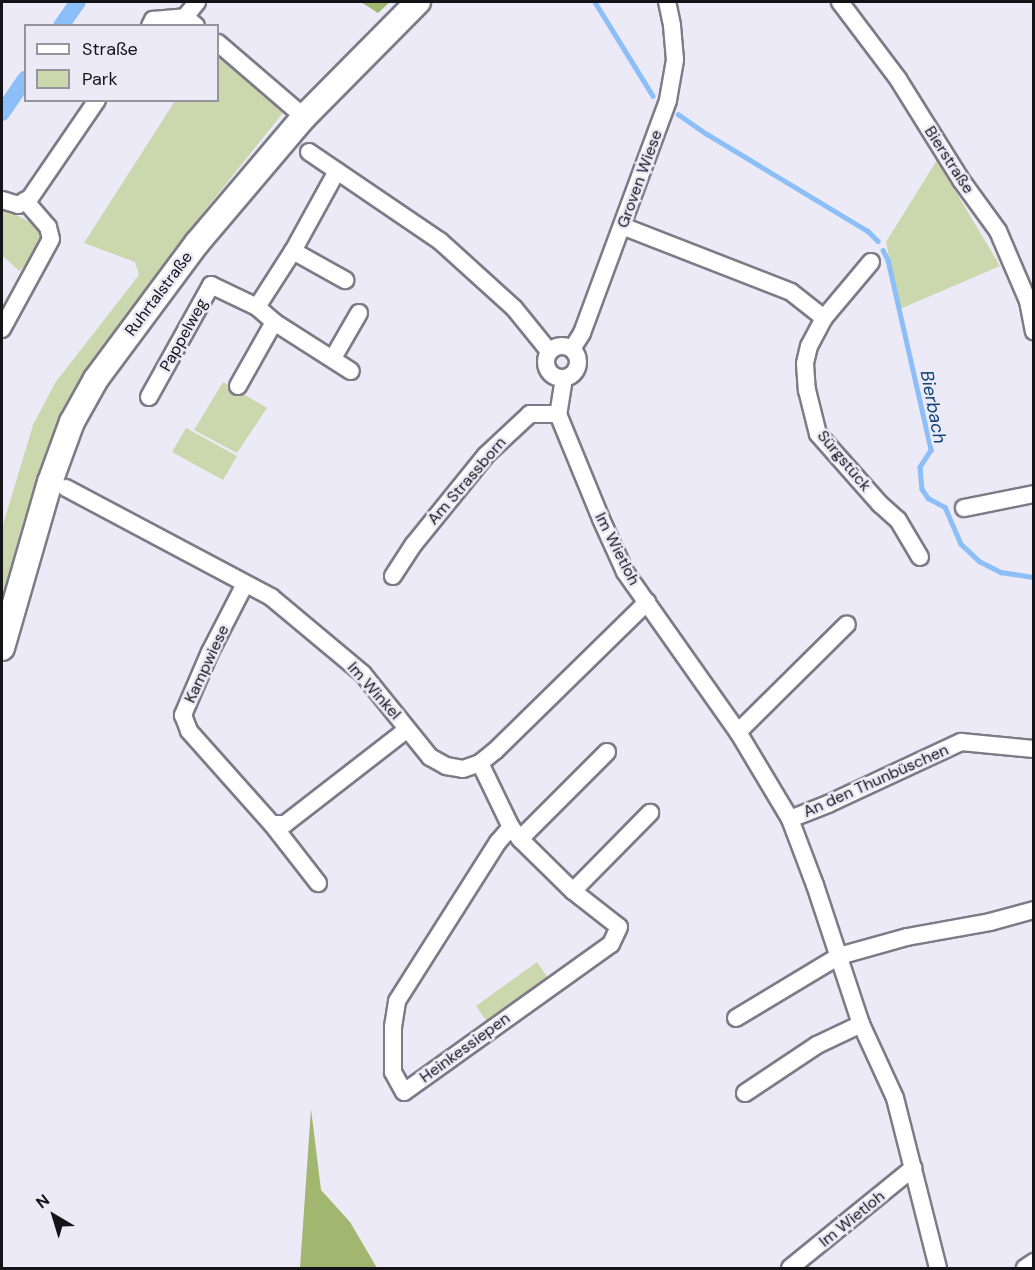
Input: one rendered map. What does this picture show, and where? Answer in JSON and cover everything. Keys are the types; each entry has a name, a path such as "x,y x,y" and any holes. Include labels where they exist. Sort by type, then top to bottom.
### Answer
{"main road":[{"name":"Ruhrtalstraße","path":"2,648 50,482 72,422 96,379 197,243 304,117 418,2"}],"street":[{"path":"151,24 153,20 191,21 197,2"},
{"name":"Groven Wiese","path":"564,378 576,370 578,363 572,349 582,333 661,122 672,79 674,41 667,2"},
{"name":"Bierstraße","path":"840,2 898,79 961,180 998,231 1028,301 1034,331"},
{"path":"219,44 304,117"},
{"path":"2,200 18,205 30,198 96,102"},
{"path":"309,152 440,241 514,308 549,351 546,367 556,377 564,378 558,414"},
{"path":"257,307 293,251 337,171"},
{"path":"2,329 51,239 48,227 25,201"},
{"path":"622,226 791,292 824,318"},
{"path":"293,251 345,280"},
{"name":"Sürgstück","path":"871,262 824,318 809,346 805,364 809,399 818,434 880,504 898,520 920,557"},
{"name":"Pappelweg","path":"149,397 211,285 257,307 273,322 351,371"},
{"path":"333,358 359,313"},
{"path":"237,386 273,322"},
{"path":"549,351 560,345 572,349"},
{"name":"Am Strassborn","path":"393,576 414,544 486,455 530,414 558,414"},
{"name":"Im Wietloh","path":"558,414 601,519 626,572 738,732 790,819 861,1024 895,1098 938,1269"},
{"name":"Im Winkel","path":"66,488 280,604 363,674 430,757 446,766 463,769 480,763"},
{"path":"964,508 1034,495"},
{"name":"Kampwiese","path":"245,584 210,652 183,715 189,731 272,824 318,883"},
{"path":"647,602 480,763 516,833 573,891 650,813"},
{"path":"738,732 848,624"},
{"path":"272,824 285,824 406,730"},
{"name":"An den Thunbüschen","path":"790,819 828,804 962,742 1034,749"},
{"path":"516,833 607,752"},
{"name":"Heinkessiepen","path":"516,833 498,842 397,1001 393,1027 393,1072 404,1092 611,944 619,927 573,891"},
{"path":"736,1018 839,956 907,937 990,922 1034,910"},
{"path":"745,1093 817,1045 861,1024"},
{"name":"Im Wietloh","path":"790,1269 913,1168"},
{"path":"1025,1269 1034,1262"}],"green space":[{"path":"361,2 390,2 378,13"},
{"path":"219,52 281,104 282,114 175,248 75,388 49,446 2,607 2,528 33,425 55,383 139,275 135,262 84,243 174,102 219,102"},
{"path":"937,160 1000,266 900,309 886,242"},
{"path":"2,207 33,224 41,233 42,239 34,257 19,271 2,255"},
{"path":"223,382 267,408 237,453 194,430"},
{"path":"186,428 237,456 223,480 172,452"},
{"path":"537,962 551,982 490,1026 476,1006"},
{"path":"311,1109 321,1190 350,1222 377,1268 300,1268"}],"waterway":[{"path":"62,24 78,2"},
{"name":"Bierbach","path":"595,2 653,96"},
{"path":"2,113 24,81"},
{"name":"Bierbach","path":"678,114 707,134 868,231 878,241"},
{"name":"Bierbach","path":"883,250 888,260 931,450 920,467 922,489 928,498 945,507 961,544 979,561 1001,572 1034,577"}]}
